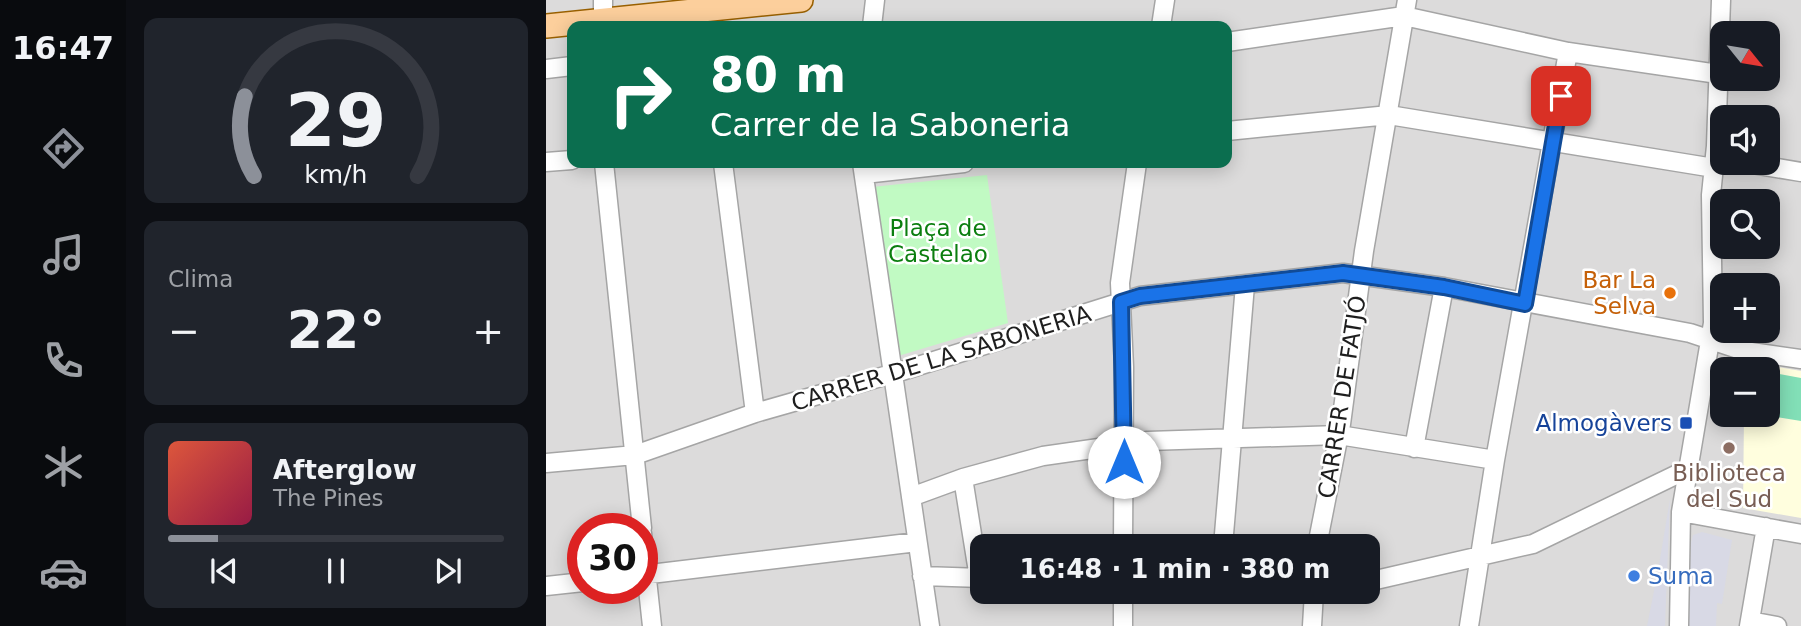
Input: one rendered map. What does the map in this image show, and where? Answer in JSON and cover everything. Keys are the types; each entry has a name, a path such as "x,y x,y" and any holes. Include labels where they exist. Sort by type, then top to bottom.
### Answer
{"main road":[{"path":"575,21 657,8 801,0"},
{"path":"546,26 567,22"}],"street":[{"path":"873,21 875,0"},
{"path":"1162,21 1165,0"},
{"path":"1720,21 1721,0"},
{"path":"1232,42 1406,8 1568,52 1710,74"},
{"name":"CARRER DE FATJÓ","path":"1319,534 1339,435 1361,274 1406,8"},
{"path":"1469,626 1495,460 1568,52"},
{"path":"546,69 567,67"},
{"path":"1232,131 1389,115 1553,141 1710,161"},
{"path":"546,162 567,160"},
{"path":"605,168 640,513"},
{"path":"724,168 755,413"},
{"path":"863,168 930,626"},
{"path":"1123,534 1120,283 1136,168"},
{"path":"1780,169 1801,172"},
{"path":"1713,273 1717,175"},
{"name":"CARRER DE LA SABONERIA","path":"546,463 635,455 755,413 892,374 1140,296 1343,273 1444,287 1690,333 1710,342"},
{"path":"1224,534 1245,285"},
{"path":"1414,448 1444,287"},
{"path":"1679,626 1681,512 1711,343"},
{"name":"CARRER DE LA SABONERIA","path":"1715,343 1744,351 1801,359"},
{"path":"911,498 920,491 1043,457 1124,447 1148,441 1339,435 1495,460"},
{"path":"1380,579 1532,544 1688,469"},
{"path":"963,478 973,534"},
{"path":"1681,512 1801,534"},
{"path":"1766,527 1749,623 1777,626"},
{"path":"658,573 917,542"},
{"path":"922,576 970,578"},
{"path":"546,586 567,584"},
{"path":"649,604 652,626"},
{"path":"1123,604 1123,626"},
{"path":"1312,626 1315,604"}],"shaded area":[{"path":"546,0 1801,0 1801,626 546,626"},
{"path":"1780,367 1801,371 1801,518 1743,508 1744,427 1780,427"},
{"path":"1670,499 1665,626 1647,626 1658,571"},
{"path":"1702,532 1732,540 1722,604 1717,603 1716,626 1687,626 1691,543 1693,535"}],"green space":[{"name":"Plaça de Castelao","path":"987,175 1008,323 898,356 872,187"},
{"path":"1780,374 1801,378 1801,421 1780,418"}],"place":[{"name":"Bar La Selva","path":"1670,293"},
{"name":"Almogàvers","path":"1686,423"},
{"name":"Biblioteca del Sud","path":"1729,448"},
{"name":"Suma","path":"1634,576"}],"route":[{"path":"1124,462 1124,317 1121,302 1140,296 1343,273 1444,287 1525,304 1561,96"}]}
